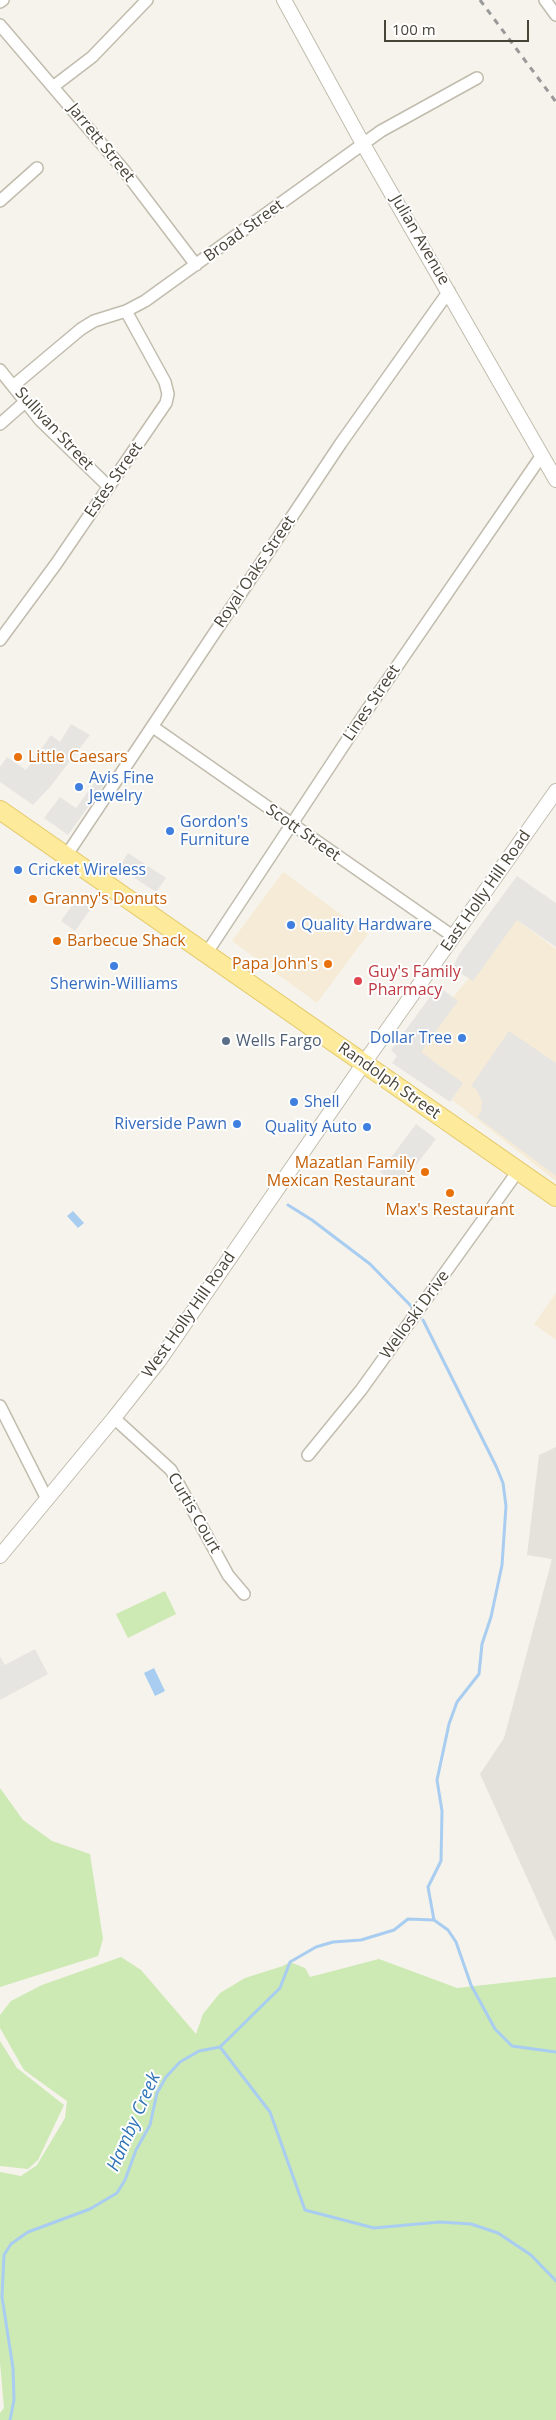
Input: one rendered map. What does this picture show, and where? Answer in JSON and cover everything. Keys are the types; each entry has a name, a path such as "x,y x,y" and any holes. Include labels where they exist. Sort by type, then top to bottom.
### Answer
{"main road":[{"name":"Randolph Street","path":"0,810 556,1197"}],"street":[{"path":"54,86 92,57 147,0"},
{"name":"Julian Avenue","path":"284,0 363,144 556,480"},
{"path":"545,0 556,15"},
{"name":"Jarrett Street","path":"0,26 54,86 123,170 196,266"},
{"name":"Broad Street","path":"13,386 81,329 107,316 126,311 196,266 381,131 478,78"},
{"path":"0,202 37,168"},
{"name":"Royal Oaks Street","path":"66,856 341,443 449,291"},
{"name":"Estes Street","path":"0,640 159,416 168,394 165,382 152,354 126,311"},
{"name":"Sullivan Street","path":"0,370 25,402 58,438 109,487"},
{"path":"0,424 25,402"},
{"name":"Lines Street","path":"206,954 291,825 542,455"},
{"name":"Scott Street","path":"153,727 454,937"},
{"name":"East Holly Hill Road","path":"364,1063 556,791"},
{"name":"West Holly Hill Road","path":"0,1556 114,1418 158,1361 364,1063"},
{"name":"Welloski Drive","path":"308,1455 361,1390 518,1171"},
{"path":"0,1406 47,1499"},
{"name":"Curtis Court","path":"114,1418 170,1470 228,1575 244,1594"}],"shaded area":[{"path":"71,724 90,735 50,787 33,805 0,782 0,767 7,757 26,770 51,735 60,742"},
{"path":"98,778 105,783 68,835 44,818 60,797 76,808"},
{"path":"128,853 166,878 156,892 119,868"},
{"path":"283,872 368,934 317,1003 232,941"},
{"path":"517,876 556,903 556,947 517,920 473,981 453,968 458,956"},
{"path":"81,893 95,903 75,931 61,921"},
{"path":"517,920 556,949 556,1181 401,1060"},
{"path":"438,986 458,1001 421,1052 463,1083 450,1102 392,1063 397,1056 391,1050"},
{"path":"509,1031 556,1063 556,1176 477,1117 481,1112 482,1101 476,1089 471,1086"},
{"path":"416,1124 436,1139 400,1186 380,1172"},
{"path":"556,1293 556,1340 534,1324"},
{"path":"556,1447 556,1942 480,1774 504,1738 552,1559 527,1555 539,1455"},
{"path":"35,1649 48,1674 0,1700 0,1656 5,1665"}],"green space":[{"path":"165,1591 176,1614 128,1638 116,1614"},
{"path":"0,1788 23,1820 52,1841 90,1854 103,1939 98,1956 0,1987"},
{"path":"121,1957 141,1970 196,2034 203,2014 220,1993 245,1978 290,1962 305,1968 310,1977 379,1959 457,1988 556,1977 556,2420 0,2420 0,2413 4,2408 0,2362 0,2172 21,2176 37,2165 65,2118 67,2101 24,2070 0,2028 0,2015 11,2001 42,1985"},
{"path":"0,2041 17,2068 64,2105 38,2160 28,2169 0,2166"}],"water":[{"path":"73,1211 84,1223 78,1228 67,1216"},
{"path":"154,1668 165,1691 155,1696 144,1673"}],"waterway":[{"path":"288,1205 312,1220 370,1264 413,1308"},
{"path":"423,1320 496,1466 503,1483 506,1506 502,1565 491,1617 482,1644 479,1674 457,1702 449,1724 437,1780 442,1811 441,1861 428,1887 434,1920"},
{"name":"Hamby Creek","path":"10,2420 14,2400 13,2368 2,2297 4,2255 11,2244 28,2232 90,2209 117,2193 125,2180 136,2150 150,2125 157,2093 166,2077 180,2062 199,2051 220,2047 280,1988 290,1962 316,1947 333,1942 361,1940 394,1930 408,1919 434,1920 448,1930 456,1942 471,1985 495,2029 512,2046 556,2052"},
{"path":"220,2047 270,2112 305,2210 374,2228 440,2222 471,2224 498,2233 531,2255 556,2281"}],"railway":[{"path":"480,0 556,102"}],"place":[{"name":"Little Caesars","path":"18,757"},
{"name":"Avis Fine Jewelry","path":"79,787"},
{"name":"Gordon's Furniture","path":"170,831"},
{"name":"Cricket Wireless","path":"18,870"},
{"name":"Granny's Donuts","path":"33,899"},
{"name":"Quality Hardware","path":"291,925"},
{"name":"Barbecue Shack","path":"57,941"},
{"name":"Papa John's","path":"328,964"},
{"name":"Sherwin-Williams","path":"114,966"},
{"name":"Guy's Family Pharmacy","path":"358,981"},
{"name":"Dollar Tree","path":"462,1038"},
{"name":"Wells Fargo","path":"226,1041"},
{"name":"Shell","path":"294,1102"},
{"name":"Riverside Pawn","path":"237,1124"},
{"name":"Quality Auto","path":"367,1127"},
{"name":"Mazatlan Family Mexican Restaurant","path":"425,1172"},
{"name":"Max's Restaurant","path":"450,1193"}]}
